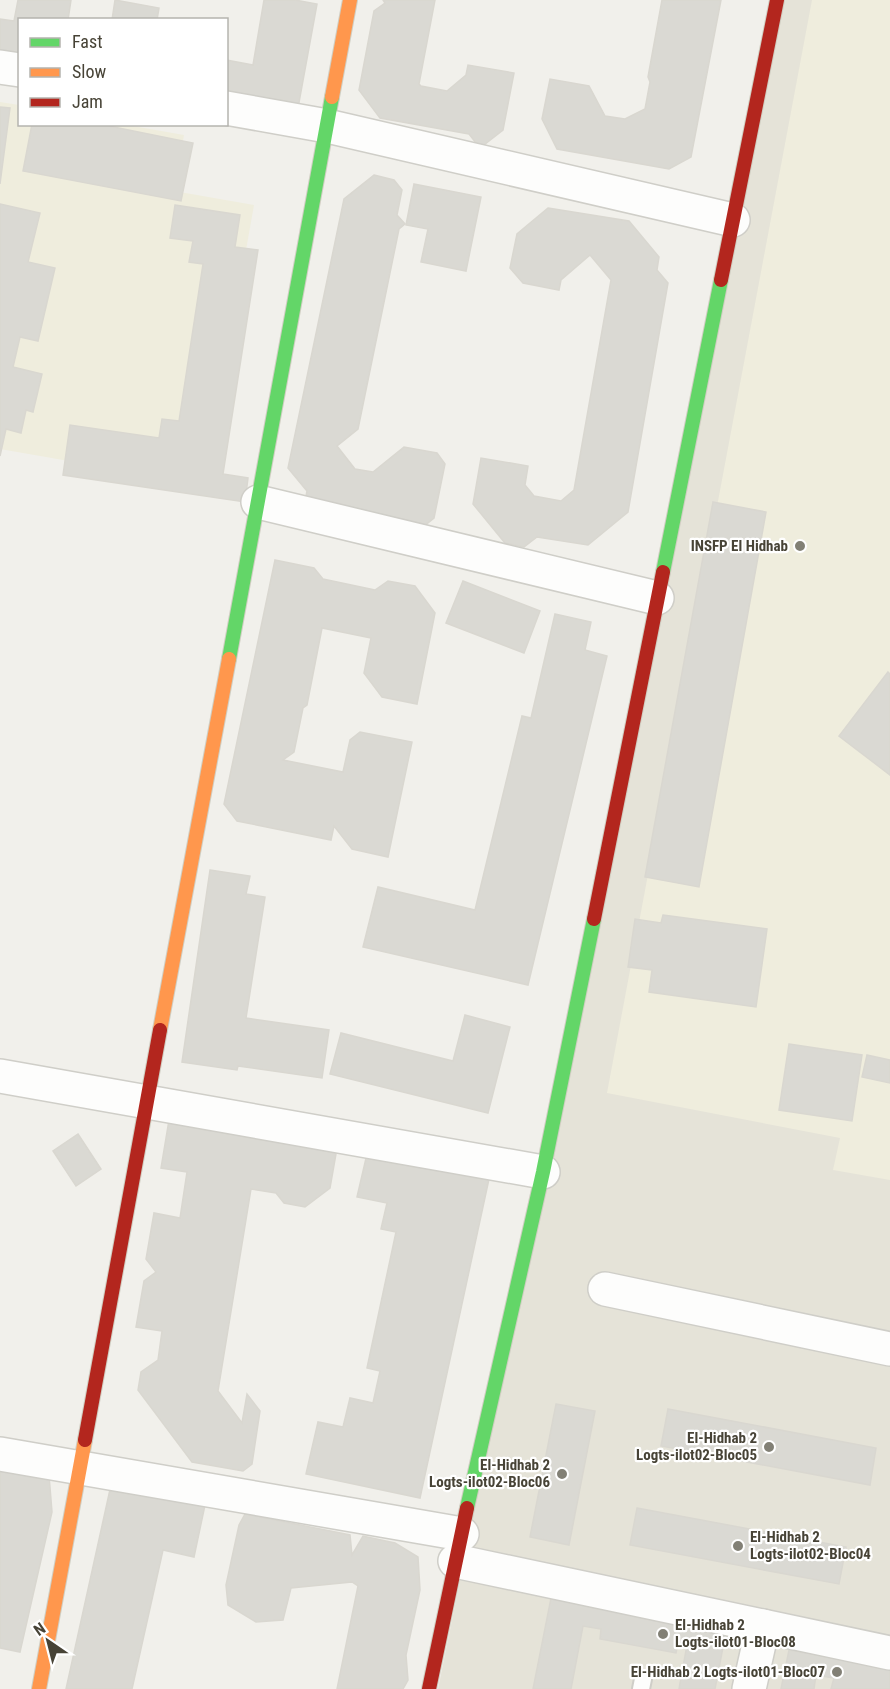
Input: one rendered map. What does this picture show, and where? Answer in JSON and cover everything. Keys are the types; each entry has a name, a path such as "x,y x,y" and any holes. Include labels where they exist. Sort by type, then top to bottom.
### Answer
{"street":[{"path":"39,1689 350,0"},
{"path":"429,1689 543,1172 777,0"},
{"path":"0,67 18,70"},
{"path":"228,108 327,126 733,220"},
{"path":"258,502 657,598"},
{"path":"0,1077 543,1172"},
{"path":"605,1288 890,1349"},
{"path":"0,1454 80,1468 459,1547 763,1626 890,1653"},
{"path":"749,1689 763,1626"}],"shaded area":[{"path":"777,0 890,0 890,1644 465,1555"},
{"name":"INSFP El Hidhab","path":"812,0 890,0 890,1180 833,1170 840,1138 607,1093"},
{"path":"0,102 18,105 18,126 133,126 184,135 174,191 254,205 211,447 155,476 0,449"},
{"path":"462,1571 752,1632 738,1689 438,1689"},
{"path":"769,1636 890,1661 890,1689 756,1689"}],"building":[{"path":"18,0 71,0 68,18 18,18 18,69 0,66 0,19 14,21"},
{"path":"115,0 159,8 157,18 112,18"},
{"path":"264,0 295,0 317,4 296,119 228,106 228,60 253,65"},
{"path":"383,0 435,0 419,84 421,86 447,91 466,75 468,65 514,73 503,130 480,148 469,134 380,118 359,90 374,11 385,3"},
{"path":"662,0 721,0 691,157 669,169 557,149 542,119 550,79 589,86 605,116 625,119 645,109 650,82 648,77"},
{"path":"0,107 10,108 0,184"},
{"path":"32,126 109,126 193,143 181,201 23,171"},
{"path":"374,175 394,180 402,190 397,215 405,224 399,229 358,429 337,446 355,469 373,472 404,447 437,453 445,464 434,518 418,531 315,508 306,496 307,491 288,468 344,199"},
{"path":"414,184 481,197 466,271 421,262 428,229 406,225"},
{"path":"0,204 40,213 28,262 55,268 38,341 20,337 13,367 42,374 33,412 26,410 21,433 6,429 0,456"},
{"path":"175,205 240,215 235,247 258,250 223,474 248,478 245,502 63,475 70,425 159,438 162,419 179,421 203,264 189,262 193,241 170,238"},
{"path":"548,208 629,221 659,257 657,270 668,283 628,512 588,545 537,537 524,547 505,543 473,504 481,458 528,466 525,485 534,496 561,501 574,490 611,280 590,255 561,280 559,290 523,283 510,268 517,234"},
{"path":"713,502 766,512 699,887 645,877"},
{"path":"275,560 314,568 323,579 375,590 388,581 415,586 435,613 417,704 382,697 364,673 371,638 322,628 307,705 303,708 294,752 283,760 343,772 350,740 360,732 412,742 388,857 352,849 334,826 331,840 237,821 224,804"},
{"path":"463,581 540,611 524,653 446,623"},
{"path":"555,614 591,622 585,650 607,656 528,985 363,947 378,887 475,910 522,716 531,718"},
{"path":"888,672 890,674 890,775 839,736"},
{"path":"210,870 250,876 246,894 265,897 246,1018 329,1030 322,1078 238,1066 237,1070 182,1062"},
{"path":"663,915 767,929 756,1007 649,992 652,970 628,967 635,919 661,923"},
{"path":"465,1015 510,1027 488,1113 330,1074 341,1033 453,1061"},
{"path":"789,1044 862,1055 852,1121 779,1110"},
{"path":"867,1055 890,1060 890,1083 862,1077"},
{"path":"169,1120 337,1148 330,1188 305,1207 284,1203 276,1193 251,1189 218,1391 242,1423 247,1394 260,1411 252,1464 243,1471 192,1462 138,1390 141,1372 158,1360 162,1331 136,1327 144,1281 156,1272 146,1259 154,1213 180,1218 187,1172 161,1168"},
{"path":"78,1134 101,1169 76,1186 53,1151"},
{"path":"367,1154 489,1179 420,1498 306,1474 318,1422 343,1427 350,1398 373,1403 380,1371 367,1368 396,1232 381,1229 387,1203 357,1197"},
{"name":"El-Hidhab 2 Logts-ilot02-Bloc06","path":"556,1404 595,1411 569,1545 530,1537"},
{"name":"El-Hidhab 2 Logts-ilot02-Bloc05","path":"668,1409 876,1448 870,1485 661,1446"},
{"path":"0,1464 49,1475 52,1512 20,1652 0,1648"},
{"path":"111,1485 205,1505 194,1557 163,1550 132,1689 66,1689"},
{"name":"El-Hidhab 2 Logts-ilot02-Bloc04","path":"637,1508 846,1547 839,1584 630,1545"},
{"path":"245,1514 350,1535 352,1555 363,1536 395,1543 418,1557 420,1590 406,1655 408,1680 403,1689 337,1689 358,1586 352,1582 291,1588 283,1620 256,1622 228,1605 226,1585 239,1525"},
{"name":"El-Hidhab 2 Logts-ilot01-Bloc08","path":"553,1588 728,1621 715,1689 679,1689 687,1645 678,1643 676,1653 600,1639 601,1629 583,1626 571,1689 533,1689"},
{"name":"El-Hidhab 2 Logts-ilot01-Bloc07","path":"789,1650 890,1668 890,1689 831,1689 834,1678 816,1675 814,1689 781,1689"}],"traffic: fast":[{"path":"229,659 332,97"},
{"path":"663,572 721,280"},
{"path":"467,1508 543,1172 594,919"}],"traffic: slow":[{"path":"332,97 350,0"},
{"path":"160,1030 229,659"},
{"path":"39,1689 85,1440"}],"traffic: jam":[{"path":"721,280 777,0"},
{"path":"594,919 663,572"},
{"path":"85,1440 160,1030"},
{"path":"429,1689 467,1508"}],"place":[{"name":"INSFP El Hidhab","path":"800,546"},
{"name":"El-Hidhab 2 Logts-ilot02-Bloc05","path":"769,1447"},
{"name":"El-Hidhab 2 Logts-ilot02-Bloc06","path":"562,1474"},
{"name":"El-Hidhab 2 Logts-ilot02-Bloc04","path":"738,1546"},
{"name":"El-Hidhab 2 Logts-ilot01-Bloc08","path":"663,1634"},
{"name":"El-Hidhab 2 Logts-ilot01-Bloc07","path":"837,1672"}]}
